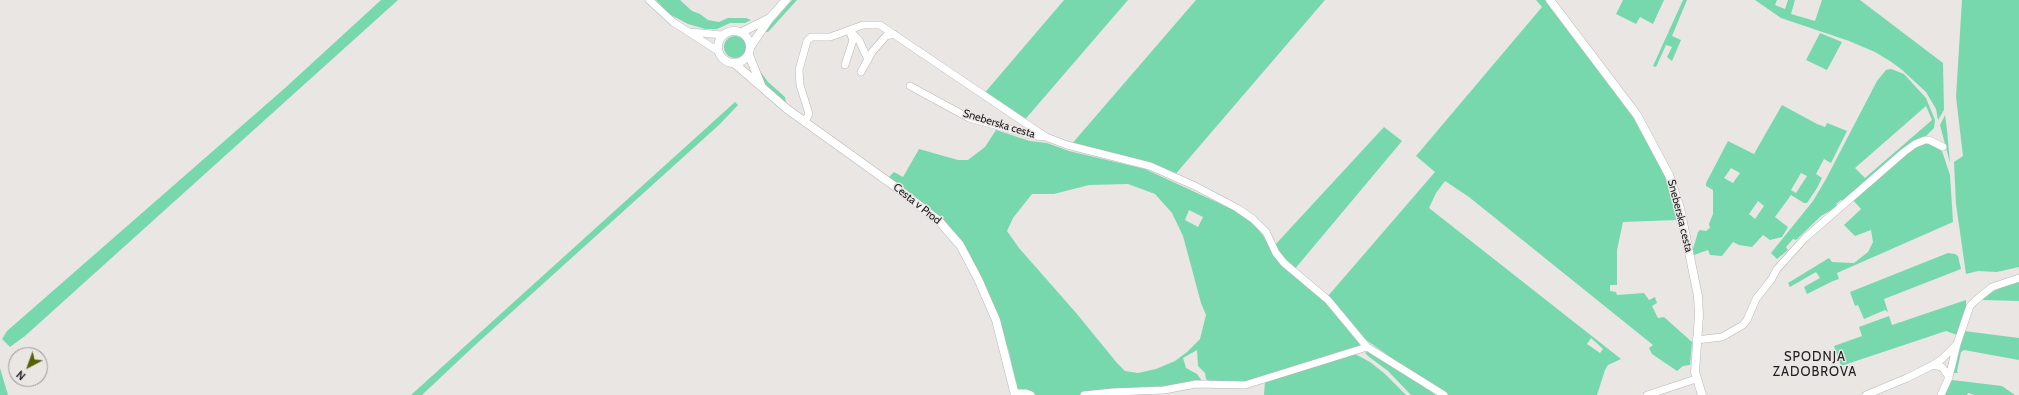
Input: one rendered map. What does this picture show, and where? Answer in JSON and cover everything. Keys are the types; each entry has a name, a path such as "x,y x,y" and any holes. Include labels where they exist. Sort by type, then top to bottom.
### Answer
{"street":[{"path":"650,0 670,20 690,32 696,38 718,50"},
{"path":"722,35 718,42 718,50 722,58 734,63 744,60 749,55 751,46 770,18 786,0"},
{"name":"Sneberska cesta","path":"1550,0 1626,99 1667,169 1680,208 1698,296 1694,363 1696,379 1702,395"},
{"path":"690,32 722,35 730,31 742,32 770,18"},
{"path":"805,121 809,114 800,85 799,70 807,41 811,37 830,37 872,24 880,25 1046,137 1067,145 1150,166 1196,186 1237,208 1253,219 1266,232 1276,253 1284,263 1328,300 1367,347 1444,395"},
{"path":"849,30 859,40 868,60"},
{"path":"845,65 853,40 849,30"},
{"path":"742,32 748,38 751,46"},
{"path":"861,72 886,36 894,34"},
{"name":"Cesta v Prod","path":"749,55 761,86"},
{"name":"Cesta v Prod","path":"734,63 779,102 897,188 939,221 960,245 978,279 996,320 1015,394"},
{"name":"Sneberska cesta","path":"910,86 970,118 1035,136 1046,137"},
{"path":"1696,340 1722,337 1743,325 1747,320 1756,299 1771,280 1777,269 1805,238 1904,152 1915,144 1925,140 1929,140 1943,147"},
{"path":"1941,395 1949,377 1957,344 1970,306 1992,287 2019,278"},
{"path":"1866,395 1933,365 1957,344"},
{"path":"1084,395 1164,390 1202,384 1231,386 1245,385 1367,347"},
{"path":"1933,365 1942,367 1949,377"},
{"path":"1647,395 1696,379"},
{"path":"1015,394 1026,393 1031,395"}],"green space":[{"path":"381,0 398,0 25,336 10,347 2,339 7,331 285,88"},
{"path":"656,0 680,0 692,11 700,14 708,20 719,22 728,18 746,18 751,20 745,23 730,23 717,29 705,29 688,24 669,14"},
{"path":"792,0 797,0 768,32 764,32"},
{"path":"1064,0 1128,0 1022,123 982,96"},
{"path":"1196,0 1325,0 1173,177 1153,168 1070,146"},
{"path":"1536,0 1545,0 1633,117 1666,178 1677,220 1623,222 1617,250 1617,285 1610,285 1610,291 1616,292 1617,295 1644,293 1649,300 1655,297 1657,303 1652,306 1658,318 1664,317 1692,342 1690,365 1683,366 1677,371 1652,354 1649,348 1653,345 1469,197 1445,181 1436,193 1429,208 1621,359 1608,365 1597,395 1445,395 1366,340 1328,296 1435,172 1416,156 1542,7","holes":["1591,338 1603,349 1600,353 1587,344"]},
{"path":"1623,0 1664,0 1653,24 1640,17 1636,24 1616,14"},
{"path":"1683,0 1687,0 1672,36 1681,40 1672,61 1667,57 1672,47 1666,45 1656,67 1653,66"},
{"path":"1755,0 1777,0 1775,5 1785,9 1788,0 1795,0 1791,14 1815,21 1822,0 1860,0 1943,63 1944,110 1938,120 1936,109 1926,92 1890,61 1875,52 1849,41 1781,18"},
{"path":"1962,0 2019,0 2019,267 1997,272 1978,271 1966,274 1956,204 1954,162 1963,156 1956,97"},
{"path":"1820,33 1842,42 1827,70 1806,60"},
{"path":"735,36 743,39 746,47 743,55 735,58 727,55 724,47 727,39"},
{"path":"1891,69 1904,74 1926,98 1935,120 1934,128 1924,138 1843,201 1841,200 1836,204 1838,206 1821,216 1796,240 1793,239 1786,247 1788,250 1777,259 1771,253 1813,201 1877,81 1886,70","holes":["1926,106 1932,120 1865,178 1855,168"]},
{"path":"760,71 768,82 785,97 786,103 765,84 757,72"},
{"path":"735,102 738,105 720,124 422,395 411,395"},
{"path":"1782,105 1817,124 1825,127 1827,123 1847,131 1831,163 1824,159 1816,174 1822,178 1807,203 1804,203 1791,195 1775,217 1788,227 1782,237 1770,240 1763,235 1752,247 1739,245 1733,242 1722,256 1710,255 1708,250 1694,255 1693,249 1698,232 1700,230 1706,231 1710,228 1709,224 1713,214 1713,190 1706,186 1706,183 1728,141 1754,154","holes":["1731,168 1740,173 1733,183 1724,178","1801,173 1807,176 1796,193 1791,190","1758,201 1764,206 1755,219 1749,214"]},
{"path":"1945,115 1947,130 1950,163 1940,125"},
{"path":"1384,127 1402,141 1294,270 1274,246"},
{"path":"996,130 1030,141 1047,143 1069,151 1145,169 1236,211 1252,221 1267,241 1318,293 1361,343 1358,347 1245,383 1210,382 1206,379 1205,373 1198,366 1197,350 1183,358 1186,368 1197,374 1202,381 1182,386 1085,395 1030,395 1017,389 1009,352 996,313 965,247 888,178 894,172 903,177 919,149 958,160 968,160 985,147","holes":["1128,184 1155,194 1172,213 1183,236 1201,303 1206,315 1200,339 1187,352 1175,361 1156,369 1138,373 1125,371 1117,363 1077,314 1019,248 1007,231 1013,218 1032,194 1054,194 1089,185","1189,210 1203,217 1198,227 1185,220"]},
{"path":"1931,142 1941,148 1950,175 1953,222 1837,273 1839,279 1807,294 1804,287 1820,278 1816,272 1790,287 1788,283 1829,258 1832,262 1854,263 1868,252 1873,242 1871,230 1855,236 1844,225 1861,209 1852,199 1916,145"},
{"path":"1948,253 1958,256 1961,269 1884,299 1888,312 1885,310 1864,319 1858,305 1855,306 1850,292"},
{"path":"2019,281 2019,301 1983,300 1982,298 2006,284"},
{"path":"1966,300 1966,310 1957,335 1946,331 1841,366 1834,346 1862,336 1859,327 1889,316 1892,325"},
{"path":"1964,331 2019,338 2019,360 1964,350 1961,352 1957,371 1958,373 1954,373"},
{"path":"1367,352 1376,355 1436,395 1411,395 1388,371 1365,353"},
{"path":"1355,354 1370,362 1384,373 1406,395 1264,395 1265,382"},
{"path":"0,368 8,395 0,395"},
{"path":"1952,380 2002,386 2015,395 1975,395 1968,393 1967,395 1944,395"}],"district":[{"name":"SPODNJA ZADOBROVA","path":"1815,364"}]}
